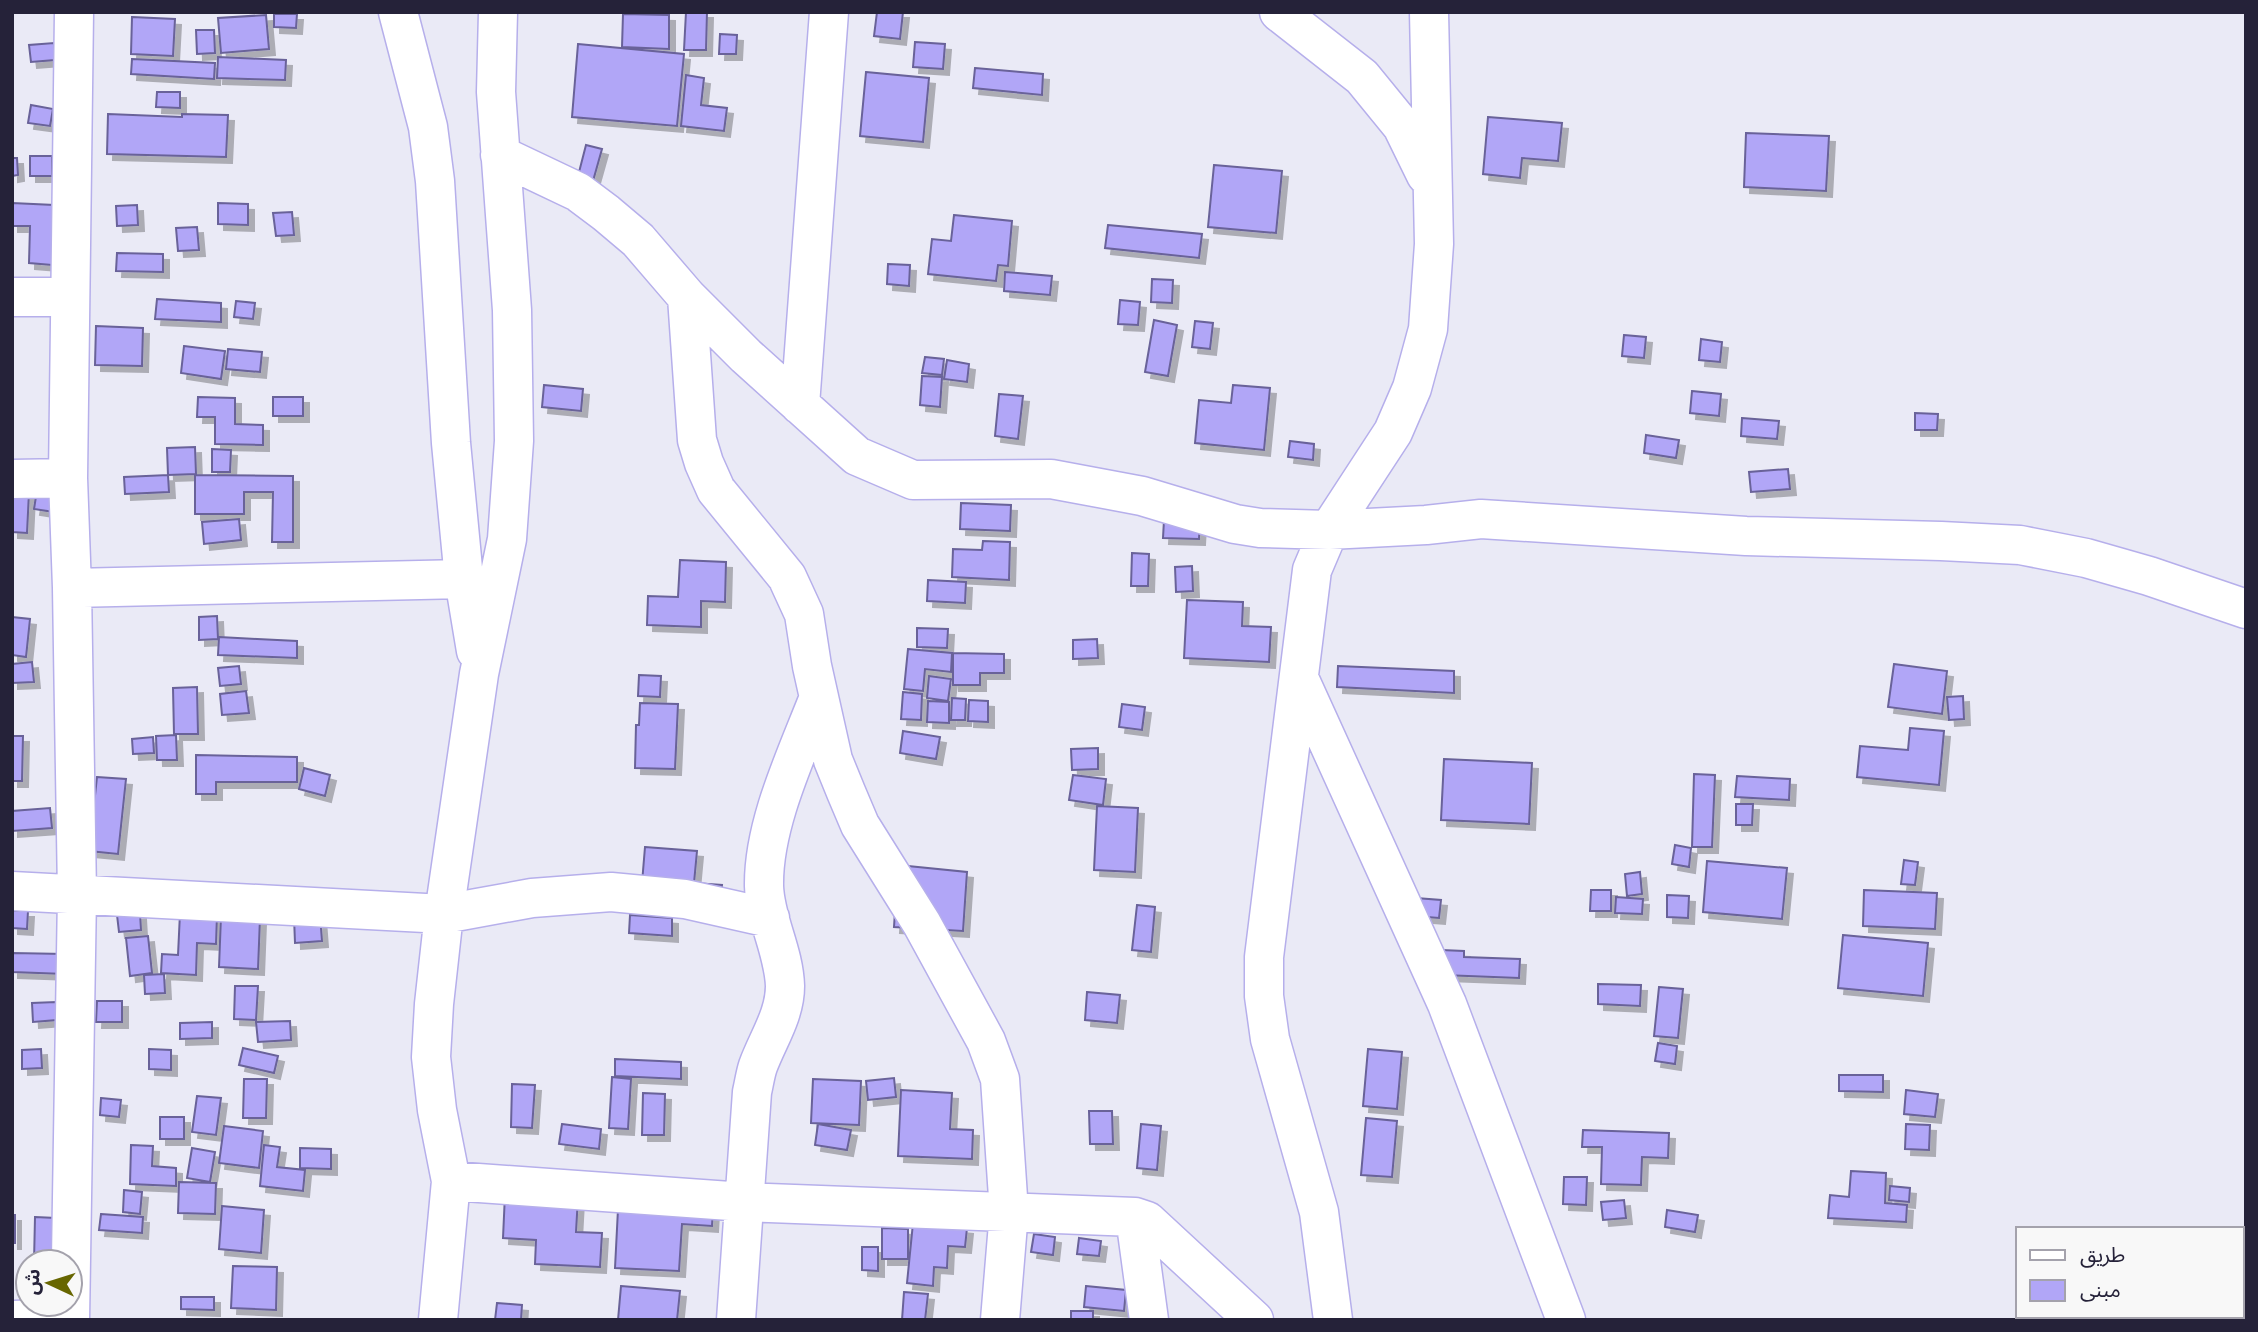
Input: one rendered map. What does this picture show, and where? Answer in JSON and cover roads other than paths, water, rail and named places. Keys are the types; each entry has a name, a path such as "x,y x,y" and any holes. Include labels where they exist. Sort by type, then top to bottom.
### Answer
{"street":[{"path":"14,1320 70,1319 77,894 68,478 74,12"},
{"path":"398,12 428,127 435,181 446,379 464,579 479,674"},
{"path":"438,1320 451,1181 437,1110 431,1057 434,1004 444,914 479,674 508,539 514,441 512,310 496,92 498,12"},
{"path":"800,405 829,12"},
{"path":"1279,12 1362,77 1402,126 1432,187"},
{"path":"1333,1320 1319,1212 1270,1039 1264,996 1264,957 1312,570 1329,530 1393,432 1412,388 1428,329 1434,244 1429,12"},
{"path":"500,155 578,192 597,206 638,240 687,297 746,356 857,456 913,480 1051,480 1142,496 1235,524 1260,528 1329,530 1481,519 1746,536 2020,545 2086,558 2246,609"},
{"path":"12,297 70,297"},
{"path":"687,297 696,440 704,463 716,490 787,577 804,614 833,760 860,825 922,924 986,1041 1000,1079 1009,1212 1000,1320"},
{"path":"12,479 68,478"},
{"path":"72,588 464,579"},
{"path":"1298,678 1447,1004 1566,1320"},
{"path":"736,1320 752,1092 758,1066 780,1016 785,986 764,888 765,868 776,810 819,697"},
{"path":"12,891 444,914 533,898 611,892 685,899 770,918"},
{"path":"451,1181 744,1202 1121,1214 1147,1220 1254,1320"},
{"path":"1135,1217 1149,1320"}]}
